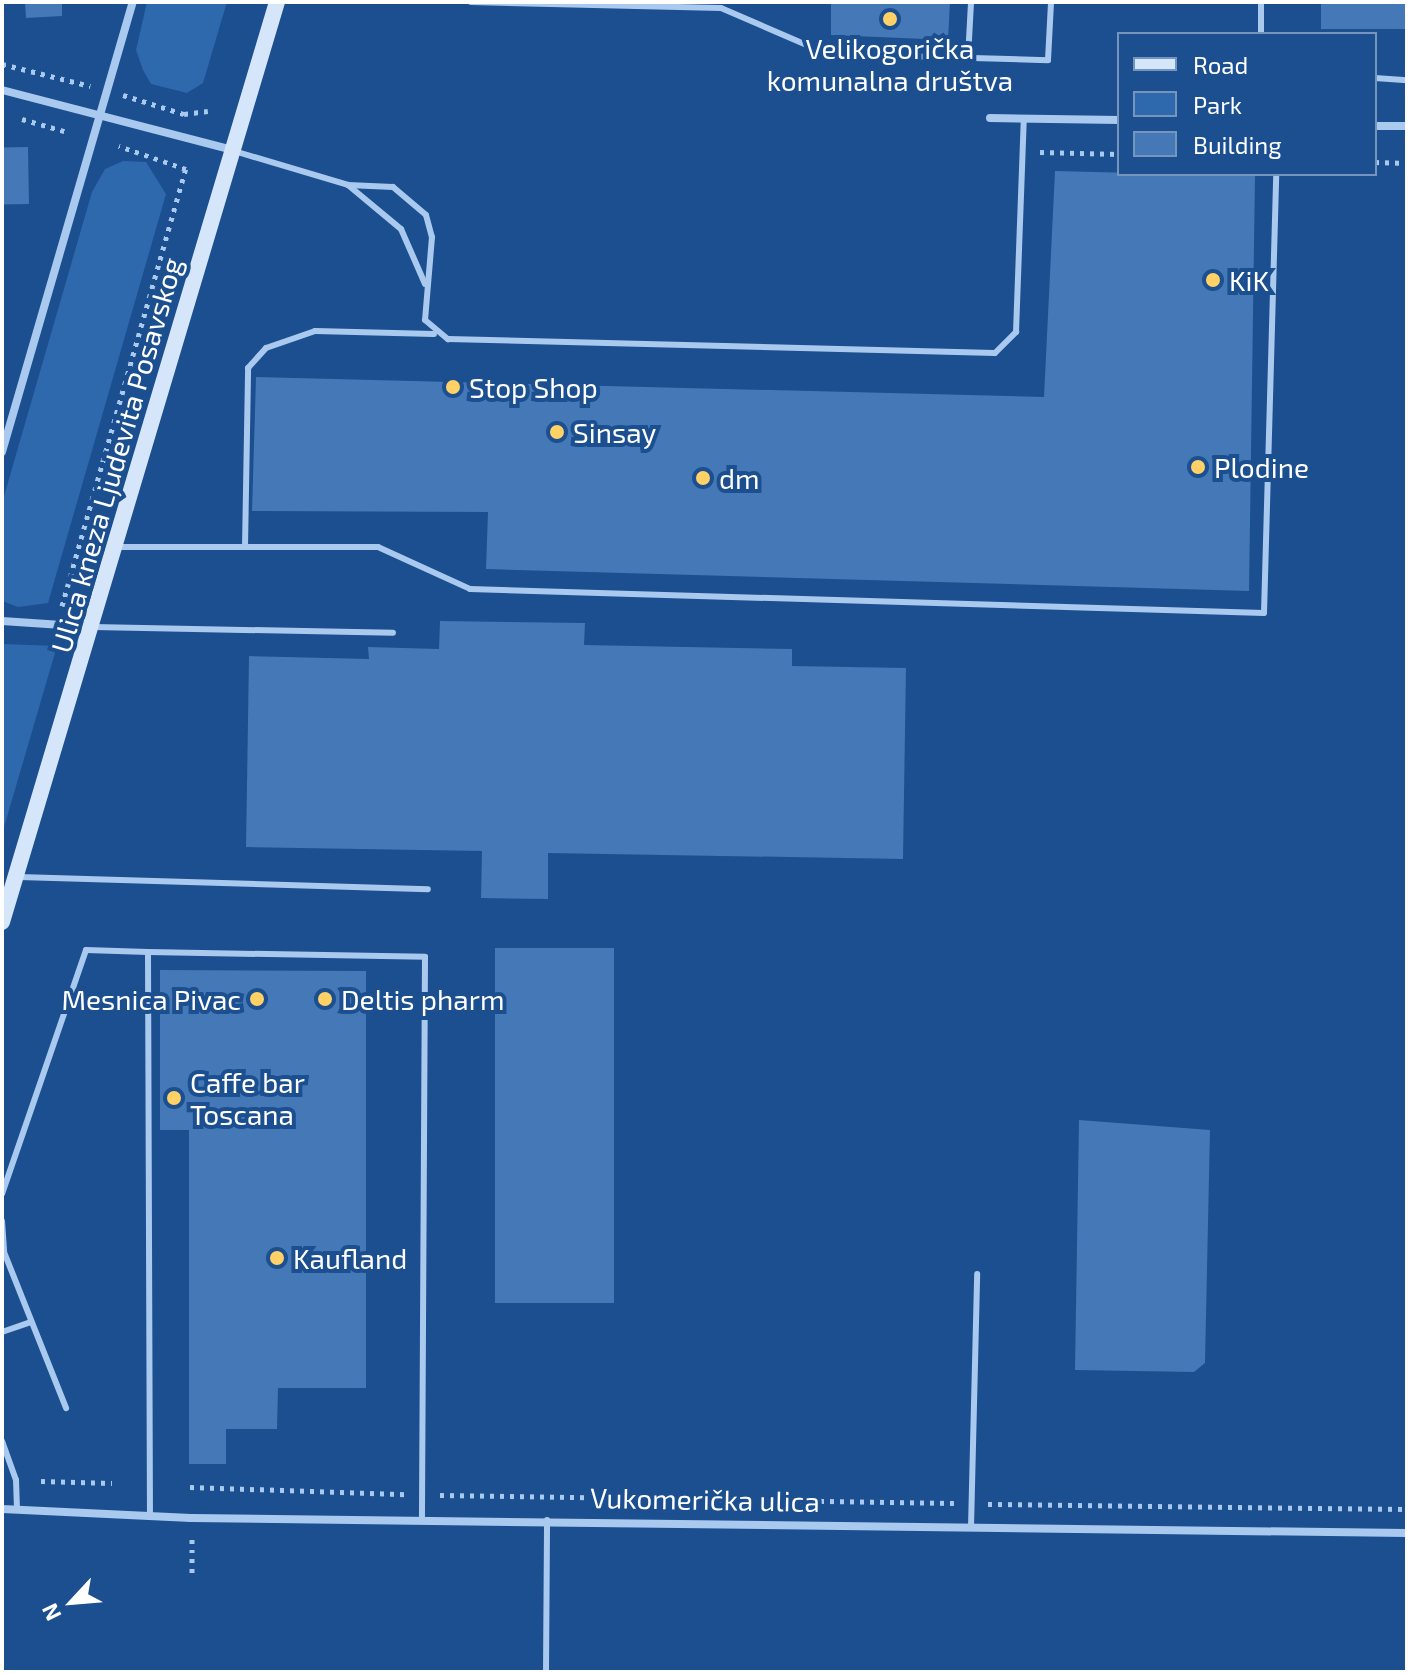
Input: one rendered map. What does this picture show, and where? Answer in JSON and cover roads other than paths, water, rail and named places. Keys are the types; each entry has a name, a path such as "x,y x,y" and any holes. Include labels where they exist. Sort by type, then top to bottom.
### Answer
{"main road":[{"name":"Ulica kneza Ljudevita Posavskog","path":"2,922 93,627 277,2"}],"street":[{"path":"2,452 133,2"},
{"path":"2,90 102,113 232,150"},
{"path":"990,118 1117,120"},
{"path":"1377,126 1407,126"},
{"path":"2,621 93,627"},
{"name":"Vukomerička ulica","path":"2,1509 150,1517 547,1519 1407,1533"}],"lane":[{"path":"471,2 721,8 828,54 1048,60 1051,2"},
{"path":"968,58 971,2"},
{"path":"1261,2 1261,32"},
{"path":"1377,78 1407,80"},
{"path":"245,547 248,368 266,348 315,331 995,353 1016,332 1024,118"},
{"path":"232,150 348,185 393,187 417,202 432,237 425,284 425,320 434,334"},
{"path":"116,547 378,547 470,589 1264,613 1276,176"},
{"path":"348,185 401,229 425,284"},
{"path":"93,627 393,633"},
{"path":"16,877 428,889"},
{"path":"2,1194 86,950 425,957 422,1519"},
{"path":"148,952 150,1517"},
{"path":"2,1221 4,1252 66,1408"},
{"path":"971,1527 977,1274"},
{"path":"2,1332 31,1322"},
{"path":"2,1441 16,1480 17,1509"},
{"path":"546,1672 547,1519"}],"place":[{"name":"Velikogorička komunalna društva","path":"890,19"},
{"name":"KiK","path":"1213,280"},
{"name":"Stop Shop","path":"453,387"},
{"name":"Sinsay","path":"557,432"},
{"name":"Plodine","path":"1198,467"},
{"name":"dm","path":"703,478"},
{"name":"Mesnica Pivac","path":"257,999"},
{"name":"Deltis pharm","path":"325,999"},
{"name":"Caffe bar Toscana","path":"174,1098"},
{"name":"Kaufland","path":"277,1258"}]}
